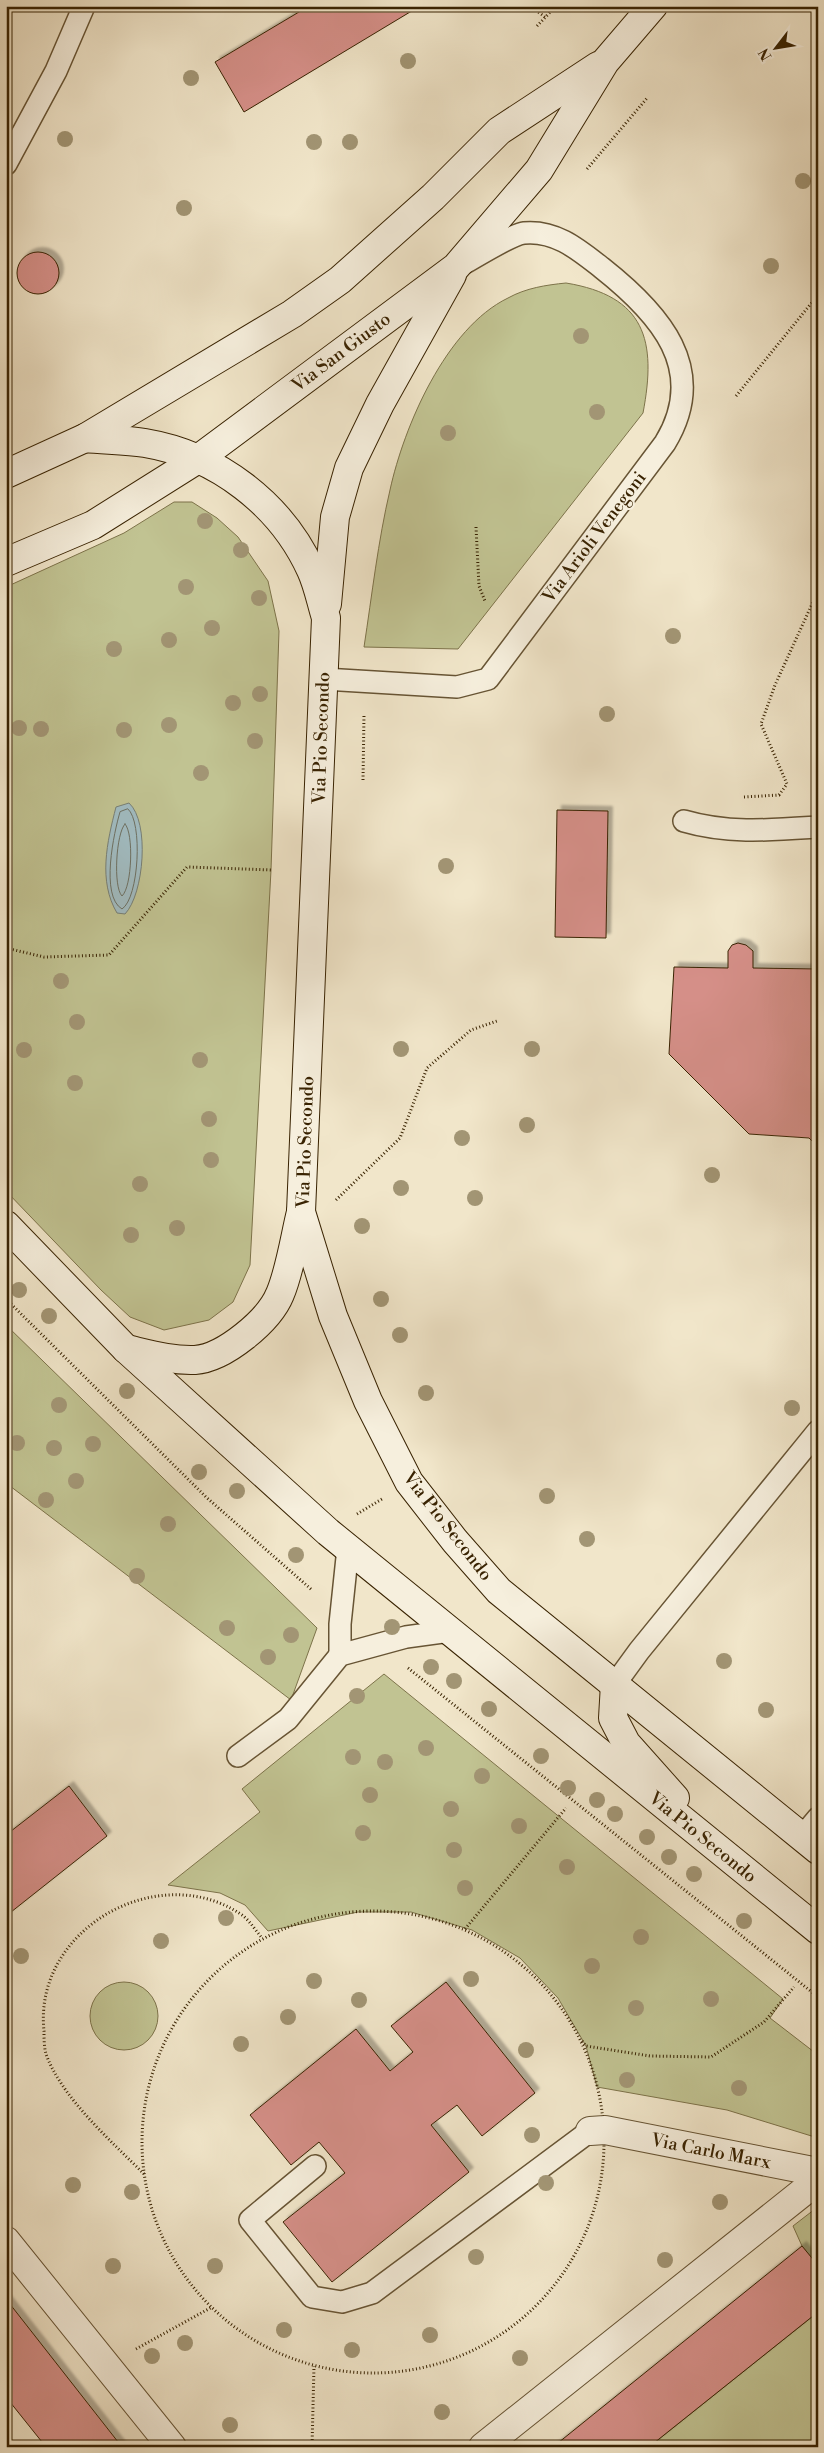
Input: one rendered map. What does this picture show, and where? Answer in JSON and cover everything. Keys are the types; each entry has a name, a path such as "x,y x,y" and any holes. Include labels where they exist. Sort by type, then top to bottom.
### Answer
{"main road":[{"name":"Via San Giusto","path":"6,562 93,525 198,459 456,267 539,170 605,62 653,6"},
{"name":"Via San Giusto","path":"6,474 85,438 292,314 340,280 433,197 499,131 605,62"},
{"path":"326,618 335,517 349,468 380,404 456,267"},
{"name":"Via Pio Secondo","path":"85,438 146,444 198,459 235,479 269,507 292,538 311,571 326,618 301,1212 337,1324 368,1401 409,1482 455,1541 500,1591 615,1684 813,1835"},
{"path":"126,1349 172,1359 196,1360 226,1350 255,1328 280,1295 301,1212"},
{"name":"Via Pio Secondo","path":"6,1225 126,1349 348,1548 818,1930"},
{"path":"615,1684 613,1718 626,1743 732,1862"},
{"name":"Via Carlo Marx","path":"597,2130 818,2172"},
{"path":"483,2447 818,2180"},
{"path":"6,2241 172,2447"}],"lane":[{"path":"6,164 56,71 84,6"},
{"name":"Via Arioli Venegoni","path":"324,679 457,687 488,679 665,443 678,415 682,392 681,370 673,346 663,327 642,301 590,258 559,238 523,233 456,267"},
{"path":"684,821 709,828 756,831 818,827"},
{"path":"615,1684 639,1651 818,1431"},
{"path":"340,1655 340,1624 348,1548"},
{"path":"238,1756 288,1719 340,1655 406,1637 450,1631"},
{"path":"315,2166 250,2220 312,2297 342,2302 372,2293 597,2130"}],"path":[{"path":"530,6 545,17"},
{"path":"537,26 556,6"},
{"path":"587,169 648,98"},
{"path":"736,396 818,295"},
{"path":"476,526 479,586 485,601"},
{"path":"736,797 779,795 787,784 761,724 775,685 818,591"},
{"path":"362,780 364,714"},
{"path":"6,948 44,957 109,955 188,867 271,870"},
{"path":"332,1204 400,1138 428,1068 471,1030 498,1021"},
{"path":"352,1517 386,1496"},
{"path":"465,1930 566,1808"},
{"path":"144,2174 85,2114 65,2088 46,2053 42,2012 50,1976 73,1939 101,1916 132,1902 174,1893 211,1899 244,1916 262,1938"},
{"path":"580,2039 598,2089 597,2130 604,2167 590,2222 564,2274 533,2311 493,2341 447,2362 395,2373 352,2373 314,2366 285,2356 252,2339 212,2308 184,2276 158,2227 144,2174 142,2133 146,2097 158,2057 177,2018 203,1985 238,1953 281,1929 336,1913 385,1911 425,1916 465,1930 504,1951 548,1991 586,2046 650,2056 711,2057 764,2022 794,1987"},
{"path":"106,2364 212,2308"},
{"path":"312,2447 314,2366"}],"green space":[{"path":"566,283 593,289 613,299 629,311 639,326 646,343 648,364 643,413 458,649 364,647 390,490 406,437 431,381 447,355 465,332 486,312 508,298 529,289"},
{"path":"174,502 192,502 217,518 238,537 268,581 279,631 271,870 250,1265 233,1302 209,1320 164,1330 130,1317 101,1290 6,1191 6,587 124,533"},
{"path":"6,1325 317,1628 291,1700 10,1486 6,1489"},
{"path":"384,1674 783,1999 770,2018 818,2055 818,2138 727,2110 597,2087 586,2046 558,1998 520,1958 472,1930 411,1912 358,1912 268,1931 245,1905 220,1893 168,1885 260,1812 242,1789"},
{"path":"117,1982 131,1982 143,1987 153,1997 158,2009 158,2023 153,2035 143,2045 131,2050 117,2050 105,2045 95,2035 90,2023 90,2009 95,1997 105,1987"},
{"path":"815,2209 818,2210 818,2261 816,2263 802,2246 793,2226"},
{"path":"818,2312 818,2447 649,2447"}],"water":[{"path":"129,803 136,812 140,826 142,858 137,891 125,914 117,913 111,901 106,875 106,861 107,847 116,807"}],"building":[{"path":"309,6 420,6 244,112 215,62"},
{"path":"42,252 50,255 56,261 59,273 56,285 50,291 34,294 26,291 20,285 17,269 20,261 26,255"},
{"path":"557,810 608,811 606,938 555,937"},
{"path":"738,943 746,945 753,951 753,968 818,969 818,1147 809,1138 749,1134 669,1054 674,967 728,968 728,951 732,945"},
{"path":"69,1786 107,1836 6,1916 6,1835"},
{"path":"446,1982 535,2093 482,2136 457,2105 431,2125 469,2172 332,2282 283,2222 345,2173 319,2142 291,2165 250,2115 356,2029 390,2071 413,2052 391,2026"},
{"path":"802,2246 816,2263 818,2261 818,2312 649,2447 553,2447"},
{"path":"6,2299 122,2447 46,2447 6,2397"}]}
